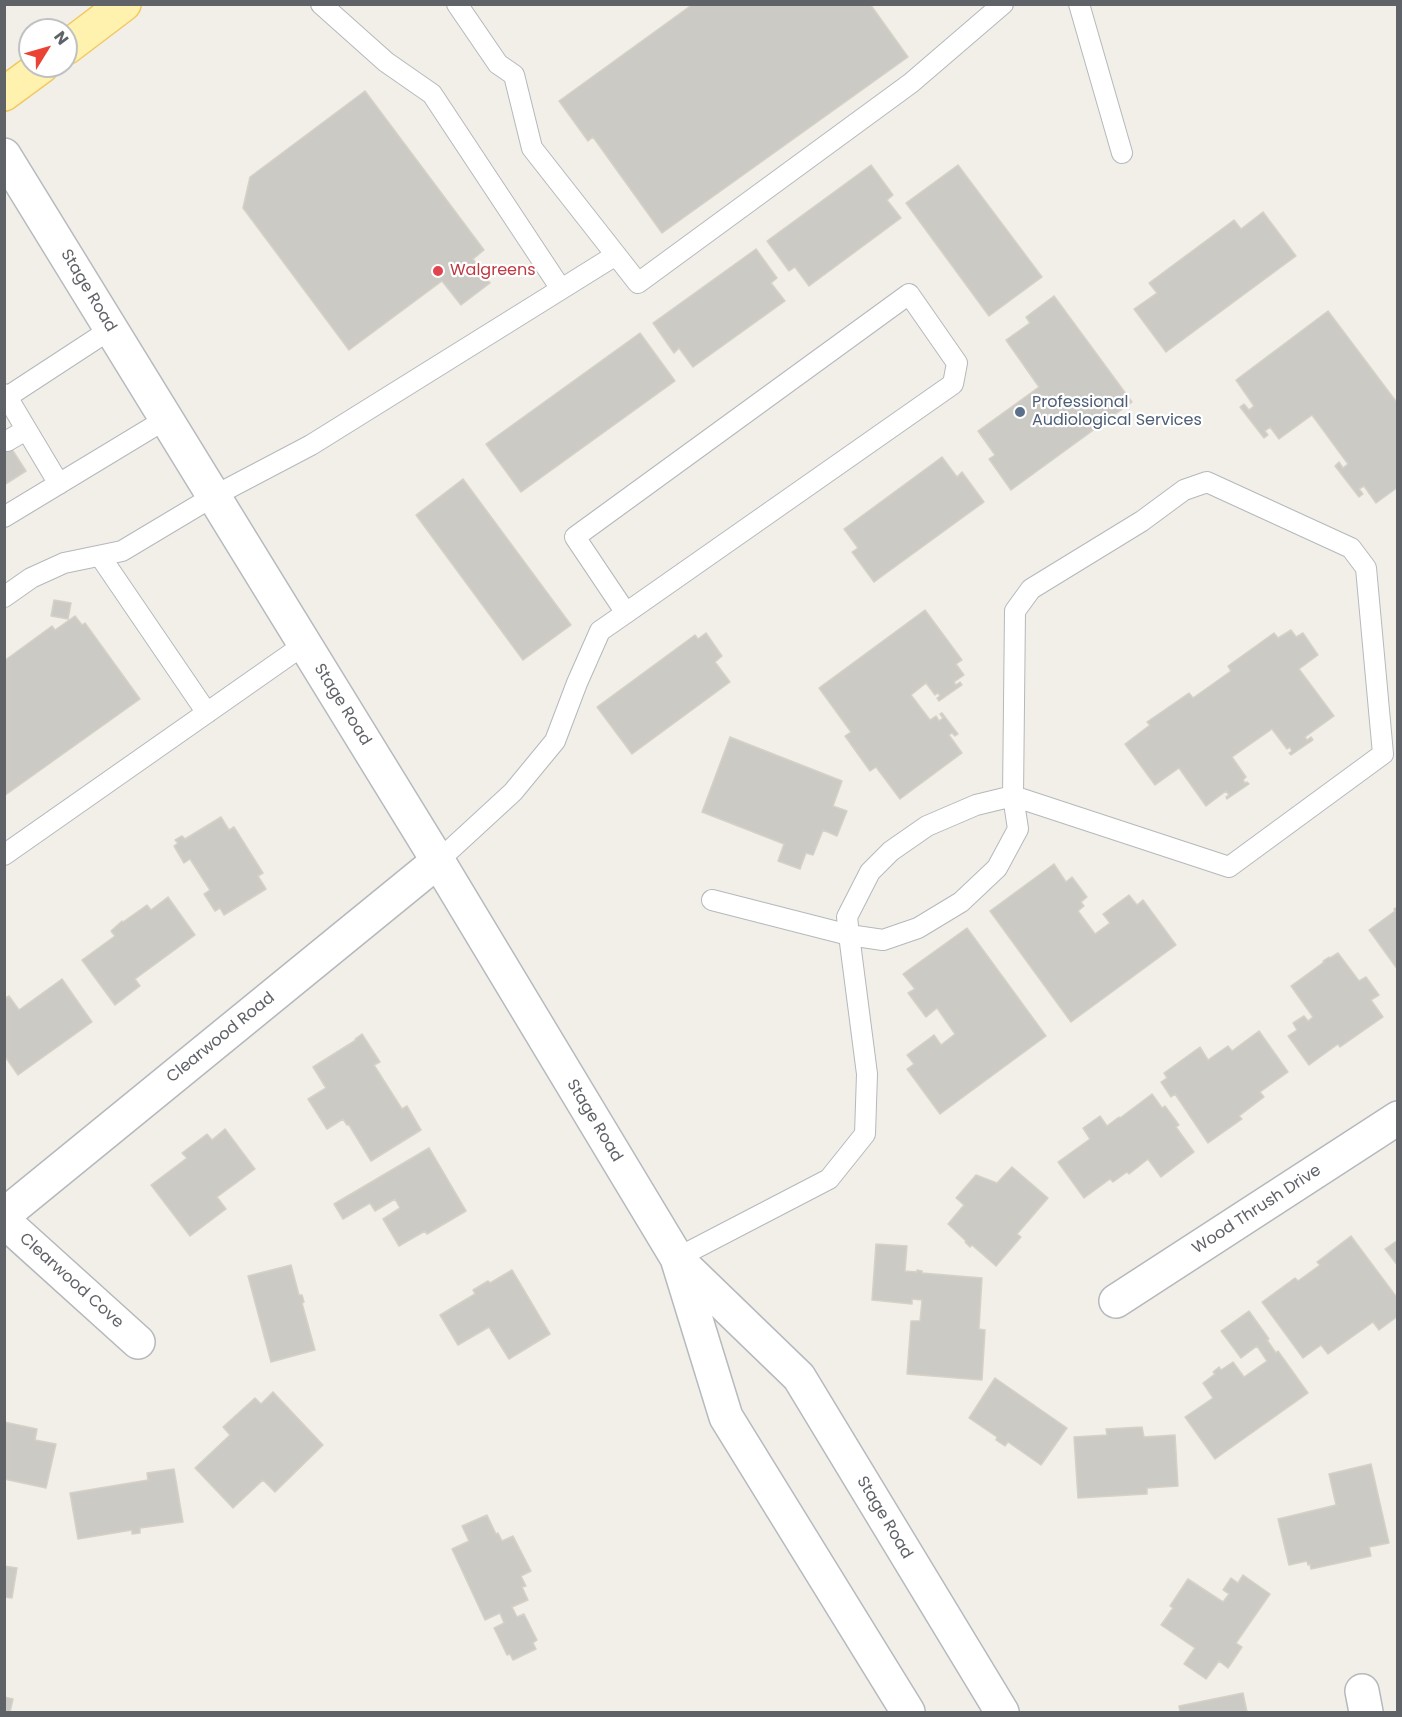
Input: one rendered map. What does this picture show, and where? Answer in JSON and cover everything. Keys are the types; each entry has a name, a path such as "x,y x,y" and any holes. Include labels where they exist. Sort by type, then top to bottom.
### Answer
{"main road":[{"path":"78,39 124,4"},
{"path":"4,94 26,78"},
{"name":"Stage Road","path":"4,155 438,861 677,1258 726,1417 908,1713"},
{"name":"Clearwood Road","path":"4,1215 438,861"},
{"name":"Wood Thrush Drive","path":"1116,1301 1398,1118"},
{"name":"Clearwood Cove","path":"4,1221 138,1342"},
{"name":"Stage Road","path":"677,1258 799,1377 1002,1713"}],"lane":[{"path":"321,4 386,63 432,94 561,289"},
{"path":"457,4 498,64 514,75 532,148 638,283 911,83 1003,4"},
{"path":"1079,4 1122,153"},
{"path":"4,597 31,578 64,563 122,551 214,496 311,445 616,255"},
{"path":"438,861 513,792 555,741 600,631 626,613 953,384 957,363 909,294 575,537 626,613"},
{"path":"59,484 6,396 111,328"},
{"path":"4,517 166,419"},
{"path":"7,441 26,430"},
{"path":"677,1258 828,1179 865,1134 867,1074 849,935 847,918 870,872 891,851 927,826 976,805 1013,796 1229,867 1383,754 1366,568 1350,548 1207,482 1184,490 1142,520 1031,590 1015,611 1013,796 1018,830 997,868 961,902 918,928 883,940 849,935 712,900"},
{"path":"100,556 207,714"},
{"path":"4,855 305,644"}],"building":[{"path":"693,4 870,4 908,57 662,233 593,137 588,141 559,101"},
{"name":"Walgreens","path":"365,91 484,250 473,259 490,283 461,305 442,281 349,350 243,208 250,177"},
{"path":"871,165 893,195 887,200 901,218 809,286 795,267 789,271 767,241"},
{"path":"958,165 1042,277 989,316 906,203"},
{"path":"1263,212 1296,256 1166,352 1134,309 1157,293 1149,283 1234,220 1241,229"},
{"path":"756,249 777,278 771,283 785,301 693,367 679,348 674,353 653,323"},
{"path":"1054,296 1132,402 1011,490 989,459 995,455 978,431 1039,387 1006,340 1030,323 1026,317"},
{"path":"1328,311 1398,404 1398,487 1376,503 1364,486 1359,489 1363,494 1359,497 1335,466 1339,462 1343,468 1348,464 1312,415 1279,439 1270,427 1265,431 1268,435 1264,438 1240,407 1244,404 1249,410 1254,406 1236,380"},
{"path":"640,333 675,381 521,492 486,444"},
{"path":"4,437 26,471 4,485"},
{"path":"942,457 957,477 962,472 984,502 874,582 852,552 858,548 844,529"},
{"path":"463,479 571,625 523,660 416,515"},
{"path":"54,600 71,603 68,619 51,616"},
{"path":"925,610 962,660 956,664 964,675 954,682 956,685 960,682 962,685 939,701 938,693 935,695 926,683 911,695 930,720 936,716 939,721 943,718 940,714 942,713 958,734 949,735 962,753 900,799 876,767 870,771 845,736 851,732 819,688"},
{"path":"75,616 82,625 85,623 140,699 4,796 4,661 52,626 55,630"},
{"path":"1291,630 1296,637 1303,633 1318,655 1299,669 1334,716 1305,737 1307,740 1311,737 1313,740 1291,755 1290,747 1287,749 1272,729 1232,757 1246,777 1243,780 1249,784 1227,799 1229,795 1226,791 1206,806 1179,768 1155,785 1125,744 1150,725 1147,722 1189,693 1193,698 1231,671 1228,666 1274,633 1278,638"},
{"path":"706,633 722,656 715,662 730,682 632,754 597,707 695,635 698,639"},
{"path":"730,737 842,781 833,806 847,811 837,836 823,830 813,855 806,853 800,869 778,861 784,844 702,812"},
{"path":"221,817 229,830 234,827 263,873 258,876 266,889 224,915 220,908 215,911 204,894 210,890 190,859 184,863 174,846 178,843 175,840 182,836 185,839"},
{"path":"1054,864 1066,882 1072,877 1087,897 1081,902 1084,906 1078,911 1095,934 1110,923 1103,914 1129,895 1137,905 1143,900 1176,945 1071,1022 990,911"},
{"path":"168,897 195,935 135,979 140,986 115,1005 82,960 115,936 111,931 122,921 147,905 151,910"},
{"path":"1398,907 1398,970 1369,930"},
{"path":"967,928 1046,1036 940,1114 907,1069 914,1064 907,1055 934,1035 941,1045 955,1034 937,1008 926,1017 908,993 915,989 903,974"},
{"path":"1338,953 1359,981 1366,977 1379,995 1371,1000 1383,1017 1340,1047 1338,1044 1309,1065 1288,1036 1297,1030 1293,1023 1304,1016 1308,1021 1313,1017 1291,986 1323,961"},
{"path":"62,979 92,1022 18,1075 4,1055 4,999 9,996 19,1010"},
{"path":"1259,1031 1288,1072 1260,1092 1264,1097 1239,1116 1242,1119 1208,1143 1175,1094 1171,1097 1161,1082 1167,1078 1164,1073 1200,1047 1208,1060 1228,1046 1232,1051"},
{"path":"362,1034 380,1062 374,1065 402,1109 407,1106 421,1130 371,1161 343,1119 327,1129 308,1099 326,1088 313,1067"},
{"path":"1152,1094 1162,1108 1165,1106 1179,1125 1176,1127 1194,1152 1161,1177 1148,1159 1129,1174 1127,1172 1113,1182 1110,1179 1084,1198 1058,1162 1090,1139 1083,1128 1100,1116 1107,1126"},
{"path":"225,1129 255,1169 217,1197 226,1209 190,1236 151,1185 187,1158 182,1153 207,1134 212,1140"},
{"path":"429,1148 466,1211 427,1234 425,1231 399,1246 383,1219 400,1208 395,1199 375,1211 370,1203 343,1219 334,1204"},
{"path":"1012,1167 1048,1198 1017,1234 1021,1237 996,1266 972,1245 970,1247 948,1224 964,1205 956,1198 976,1175 997,1183"},
{"path":"1351,1236 1398,1299 1398,1316 1379,1330 1373,1322 1328,1354 1321,1345 1303,1358 1262,1302 1295,1278 1298,1281 1320,1265 1317,1262"},
{"path":"1398,1240 1398,1266 1385,1249"},
{"path":"876,1244 907,1246 905,1271 917,1272 917,1270 922,1273 982,1278 979,1329 985,1330 982,1380 907,1374 911,1321 920,1321 922,1300 912,1299 912,1304 872,1300"},
{"path":"291,1265 299,1295 302,1295 304,1302 302,1303 315,1350 271,1362 248,1276"},
{"path":"512,1270 550,1334 509,1359 489,1327 458,1345 440,1315 475,1294 473,1290"},
{"path":"1249,1311 1276,1353 1278,1351 1308,1393 1215,1459 1185,1417 1213,1398 1203,1383 1215,1374 1213,1372 1219,1367 1221,1370 1233,1362 1244,1377 1267,1361 1257,1346 1241,1358 1221,1331"},
{"path":"995,1378 1067,1428 1041,1465 1008,1442 1005,1446 996,1440 997,1437 969,1418"},
{"path":"273,1392 323,1445 275,1492 263,1480 233,1508 195,1468 230,1435 223,1427 255,1398 261,1404"},
{"path":"4,1422 37,1429 35,1440 56,1444 46,1488 4,1479"},
{"path":"1142,1427 1144,1437 1175,1435 1178,1486 1147,1488 1147,1494 1078,1498 1074,1437 1107,1435 1106,1429"},
{"path":"1371,1464 1389,1543 1369,1547 1371,1556 1311,1569 1307,1561 1289,1565 1278,1519 1336,1505 1329,1474"},
{"path":"174,1469 183,1522 140,1528 140,1533 132,1534 132,1530 78,1539 70,1493 148,1480 147,1473"},
{"path":"487,1515 502,1541 513,1536 531,1571 521,1576 526,1586 522,1587 528,1600 512,1607 517,1617 524,1614 537,1640 533,1643 536,1649 513,1660 510,1654 507,1655 494,1628 504,1623 500,1613 485,1620 452,1549 469,1541 462,1526"},
{"path":"4,1566 17,1568 12,1598 4,1597"},
{"path":"1243,1575 1270,1594 1236,1643 1242,1647 1228,1668 1219,1661 1206,1679 1184,1664 1195,1648 1161,1625 1173,1608 1170,1606 1188,1579 1223,1602 1229,1594 1223,1590 1231,1578 1238,1583"},
{"path":"1243,1693 1247,1712 1180,1712 1179,1706"},
{"path":"4,1697 13,1699 10,1712 4,1712"}],"place":[{"name":"Walgreens","path":"438,271"},
{"name":"Professional Audiological Services","path":"1020,412"}]}
